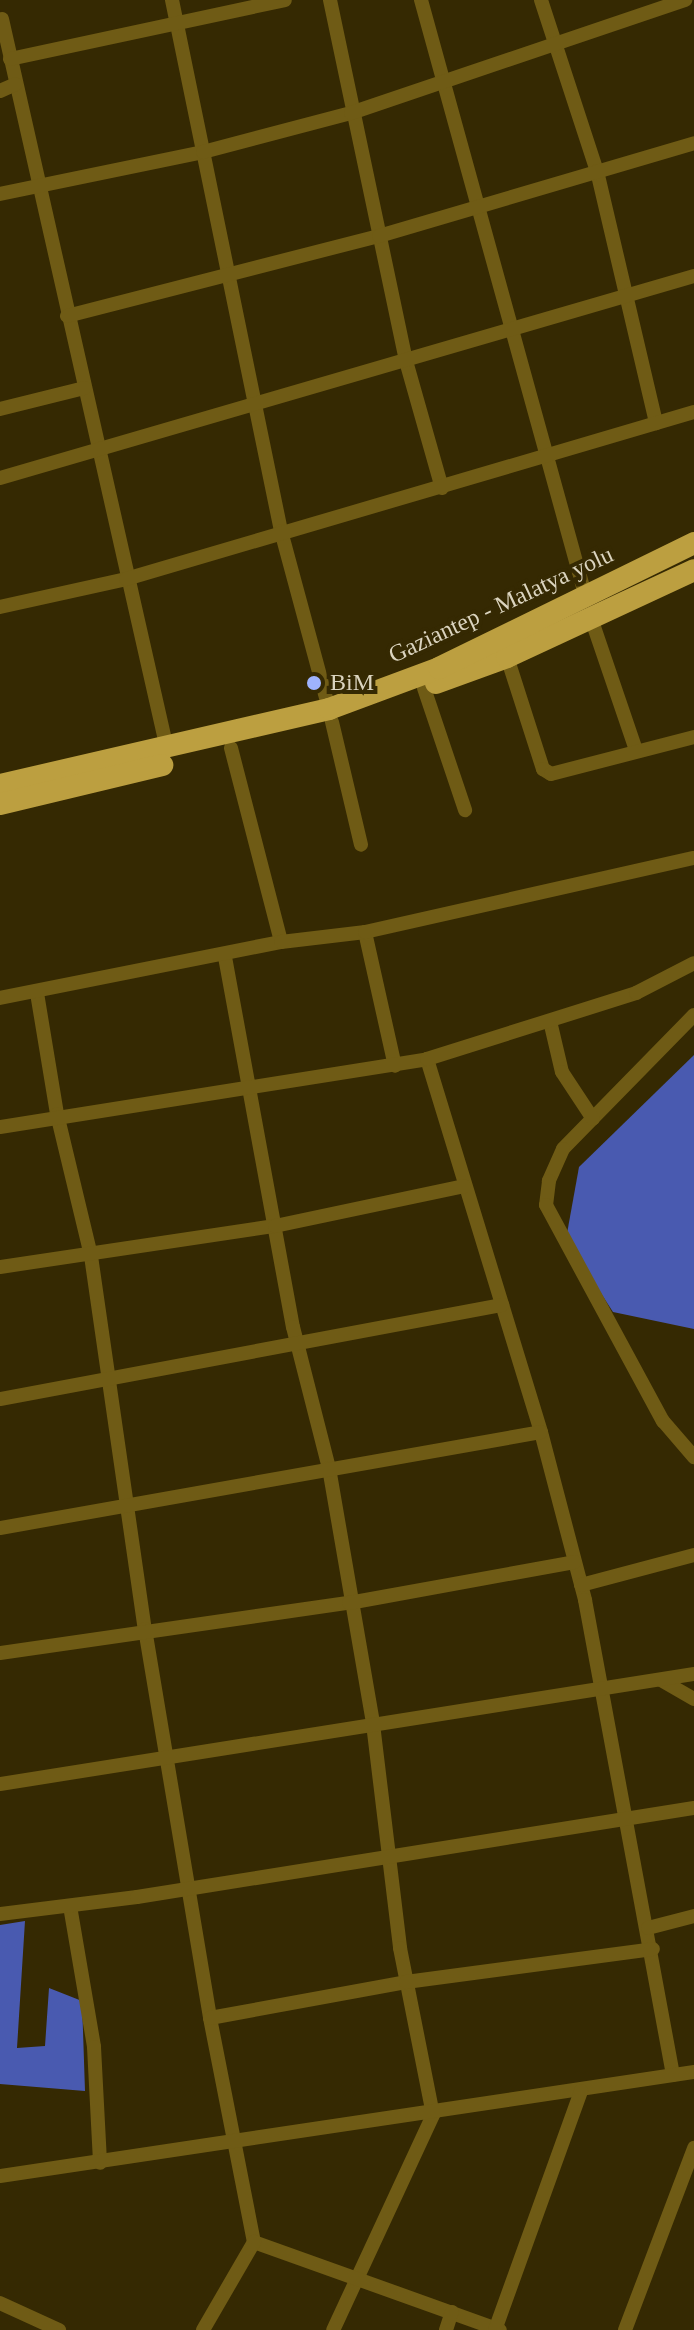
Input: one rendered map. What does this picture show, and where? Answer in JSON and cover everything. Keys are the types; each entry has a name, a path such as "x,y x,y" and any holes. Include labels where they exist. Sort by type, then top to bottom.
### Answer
{"highway":[{"name":"Gaziantep - Malatya yolu","path":"0,785 330,716 439,668 694,543"},
{"name":"Gaziantep - Malatya yolu","path":"0,804 231,748 424,688 507,657 694,570"}],"street":[{"path":"172,0 281,531 361,845"},
{"path":"10,59 177,26 285,0"},
{"path":"330,0 351,113 406,361 442,488"},
{"path":"421,0 475,208 585,594"},
{"path":"541,0 597,171 629,294 656,423"},
{"path":"0,194 37,183 203,152 351,113 558,46 685,0"},
{"path":"2,19 126,579 167,749"},
{"path":"0,91 16,84"},
{"path":"67,316 230,277 379,236 694,143"},
{"path":"0,478 694,276"},
{"path":"0,409 84,388"},
{"path":"0,607 126,579 694,412"},
{"path":"591,618 636,750"},
{"path":"507,657 543,769 564,774 636,750 694,737"},
{"path":"424,688 465,810"},
{"path":"231,748 281,942"},
{"path":"0,998 225,957 281,942 365,932 694,858"},
{"path":"365,932 395,1066"},
{"path":"225,957 298,1343 329,1468 393,1857 406,1982 433,2115 333,2330"},
{"path":"0,1127 57,1114 427,1059 636,993 694,963"},
{"path":"37,993 57,1114 91,1256 145,1629 210,2018 254,2242 203,2330"},
{"path":"694,1015 563,1149 549,1181 546,1205 663,1421 694,1457"},
{"path":"550,1021 562,1072 593,1119"},
{"path":"427,1059 541,1432 581,1585 624,1818 653,1949 673,2075"},
{"path":"0,1267 91,1256 275,1226 464,1186"},
{"path":"0,1399 502,1305"},
{"path":"0,1528 541,1432"},
{"path":"581,1585 694,1555"},
{"path":"0,1653 145,1629 349,1603 574,1562"},
{"path":"0,1784 166,1755 694,1674"},
{"path":"661,1680 694,1699"},
{"path":"0,1914 189,1889 694,1808"},
{"path":"70,1906 94,2047 100,2163"},
{"path":"648,1928 694,1916"},
{"path":"210,2018 406,1982 653,1949"},
{"path":"0,2176 433,2115 694,2072"},
{"path":"254,2242 497,2329 581,2091"},
{"path":"625,2330 694,2148"},
{"path":"0,2303 59,2330"},
{"path":"446,2330 452,2312"}],"shaded area":[{"path":"694,1055 694,1329 613,1312 566,1239 579,1167"},
{"path":"25,1921 17,2048 45,2046 49,1988 82,2001 85,2091 0,2084 0,1925"}],"place":[{"name":"BiM","path":"314,683"}]}
